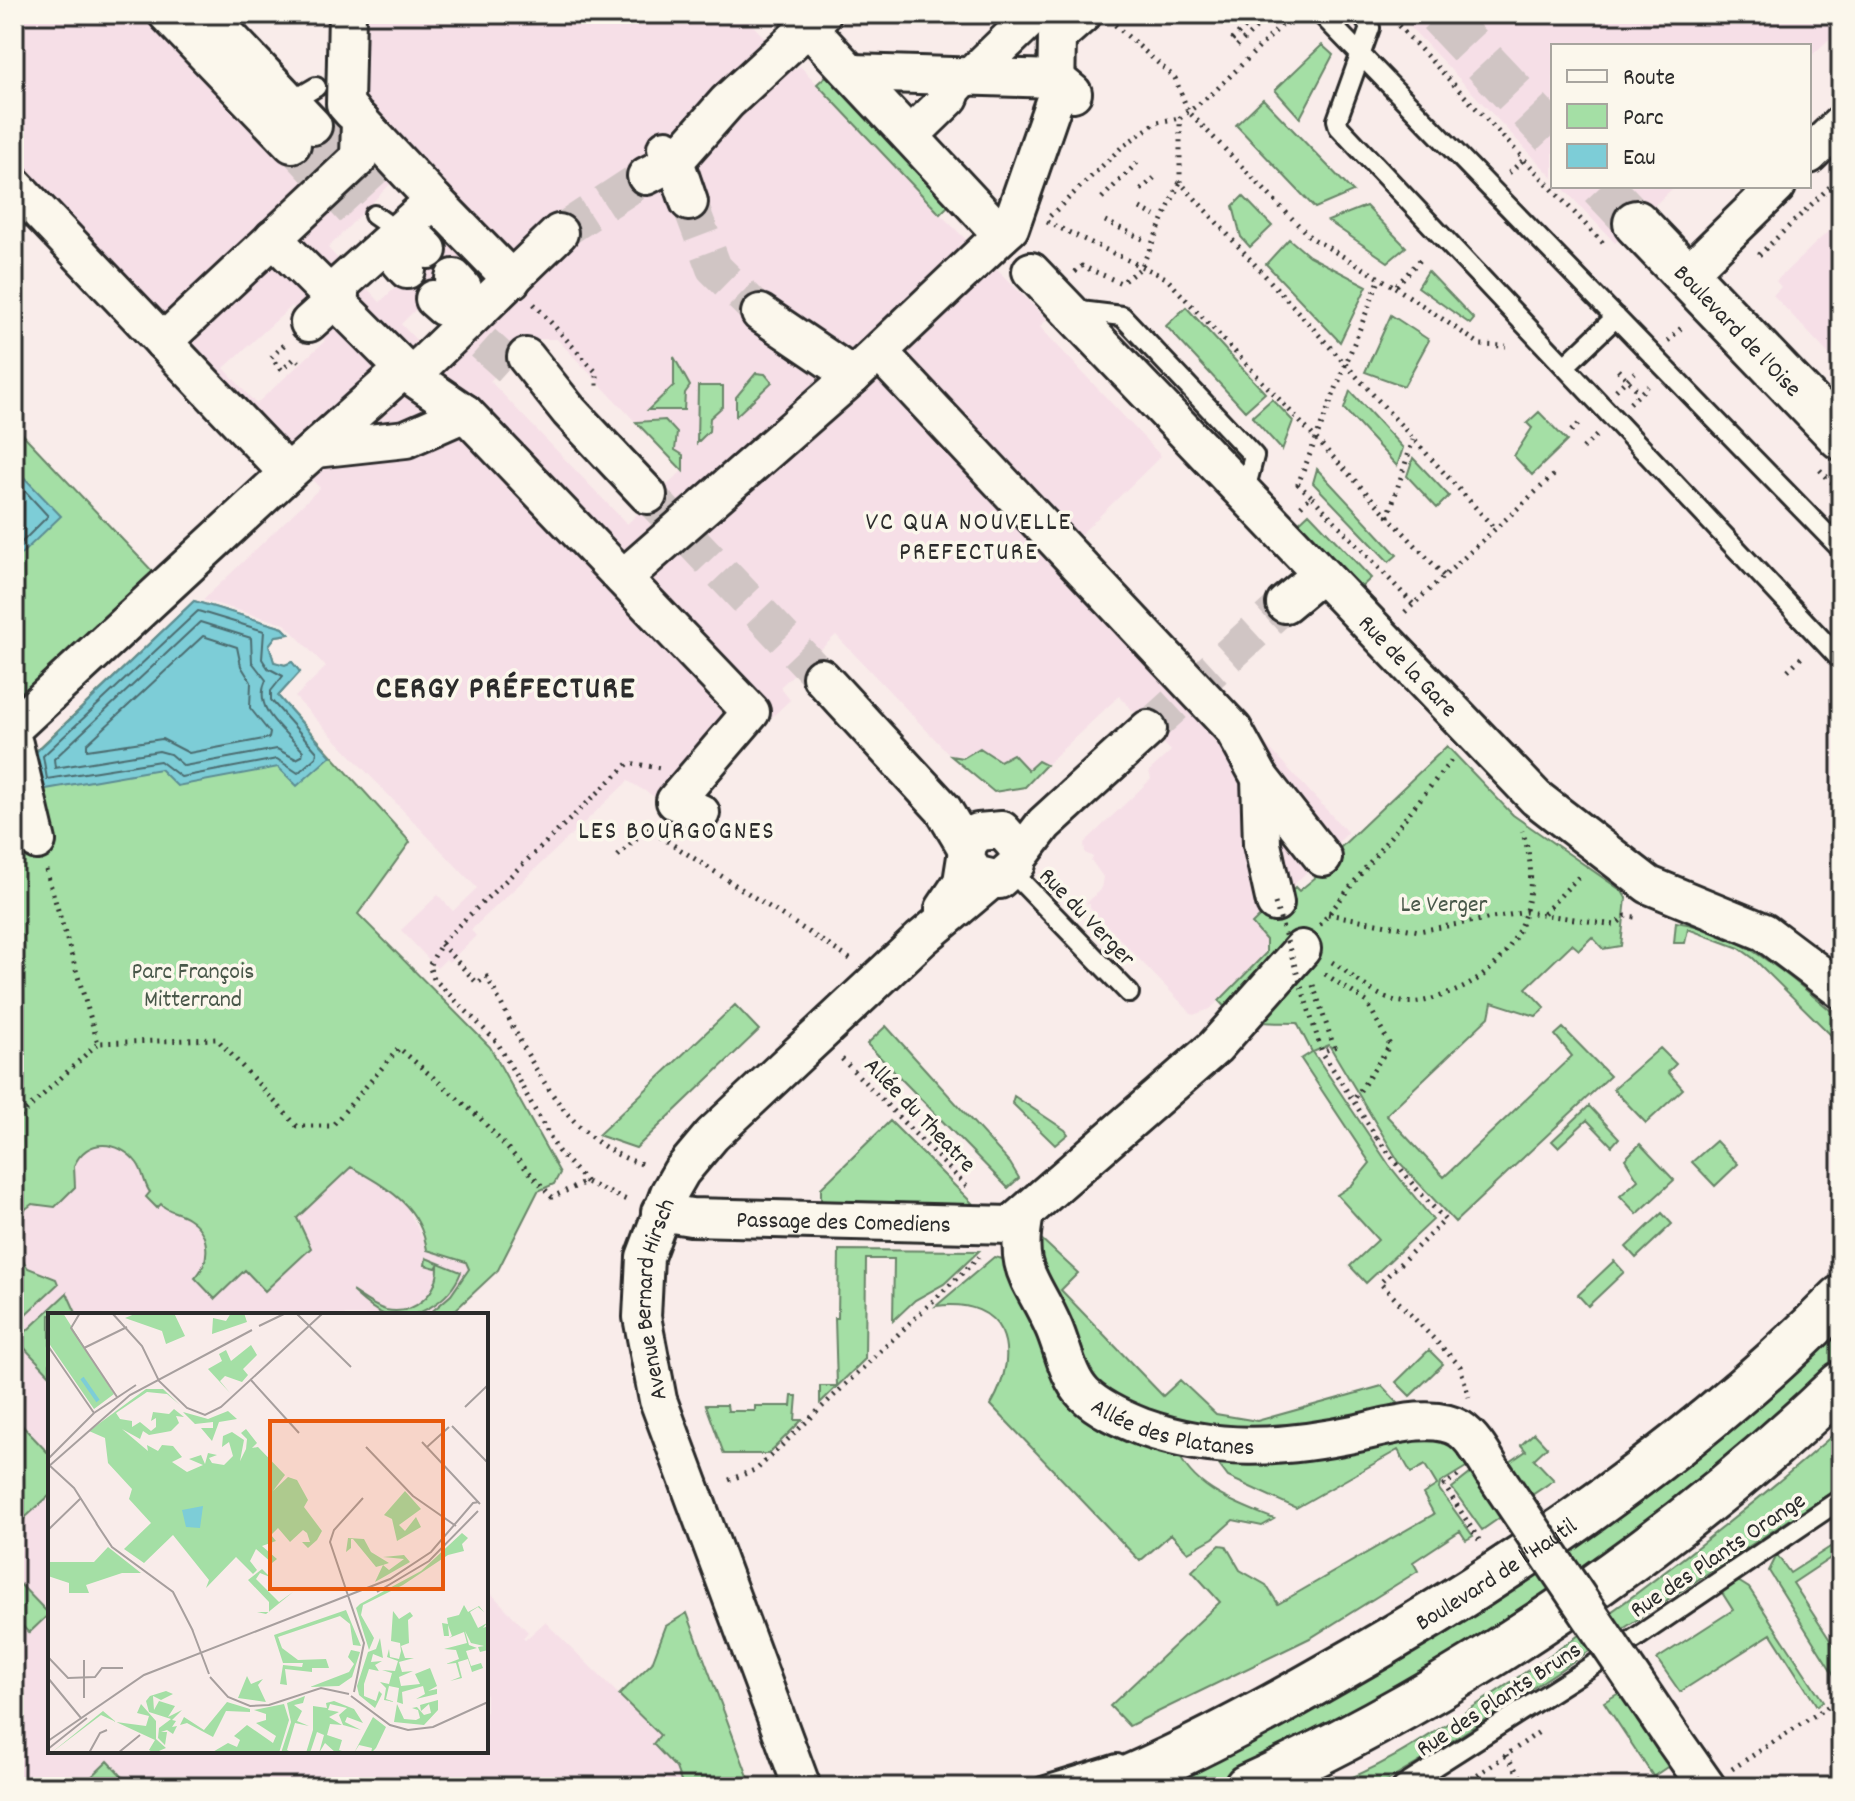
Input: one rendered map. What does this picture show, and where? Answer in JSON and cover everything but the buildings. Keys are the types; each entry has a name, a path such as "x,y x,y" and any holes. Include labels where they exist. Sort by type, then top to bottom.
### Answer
{"main road":[{"name":"Boulevard de l'Oise","path":"1620,234 1686,275 1841,437"},
{"name":"Boulevard de l'Hautil","path":"1107,1787 1288,1698 1399,1636 1582,1517 1728,1402 1841,1298"},
{"path":"1247,1787 1416,1698 1581,1594 1738,1477 1841,1384"}],"street":[{"path":"347,14 345,104 352,112"},
{"path":"910,136 968,76 1059,19 1066,87"},
{"path":"186,20 303,115"},
{"path":"689,202 662,162 727,102 806,40 852,73 1002,235"},
{"path":"852,73 968,76 1066,87"},
{"path":"623,578 866,364 1010,228 1056,96 1066,87"},
{"path":"155,333 273,238 359,158 360,121 522,292"},
{"path":"1811,153 1841,124"},
{"path":"14,185 288,473"},
{"path":"1686,275 1775,188"},
{"path":"322,312 340,295 340,285 434,200"},
{"path":"14,727 315,449 408,373 522,292 559,233"},
{"path":"273,238 322,312 465,413 751,712 695,797"},
{"name":"Rue de la Gare","path":"1050,290 1536,798 1629,872 1668,896 1764,932 1841,990"},
{"path":"760,313 866,364 1233,729 1260,778 1323,858"},
{"path":"519,363 583,405 648,495"},
{"path":"315,449 406,439 465,413"},
{"path":"1285,604 1320,575"},
{"path":"821,677 943,809 991,854 1040,813 1096,774 1148,729"},
{"path":"16,760 37,841"},
{"path":"1260,778 1262,844 1275,903"},
{"name":"Avenue Bernard Hirsch","path":"802,1787 707,1535 651,1373 642,1317 641,1288 645,1257 660,1212 681,1172 705,1143 921,939 991,854"},
{"path":"1025,1214 1215,1047 1316,946"},
{"name":"Passage des Comediens","path":"660,1212 691,1217 983,1225 1011,1225 1025,1214"},
{"name":"Allée des Platanes","path":"1025,1214 1021,1264 1051,1323 1076,1384 1085,1395 1125,1420 1188,1441 1258,1448 1310,1443 1404,1425 1446,1424 1461,1429 1706,1786"}],"lane":[{"path":"1321,14 1841,549"},
{"path":"1362,14 1370,28 1337,120 1339,127 1841,660"},
{"path":"1566,365 1616,317"},
{"name":"Rue du Verger","path":"991,854 1129,993"},
{"name":"Rue des Plants Orange","path":"1619,1648 1841,1499"},
{"name":"Rue des Plants Bruns","path":"1402,1787 1619,1648"},
{"path":"1042,1787 1110,1766 1175,1755"}],"path":[{"path":"1232,40 1259,14"},
{"path":"1237,46 1271,14"},
{"path":"1060,206 1123,146 1157,122 1180,118 1213,93 1293,14"},
{"path":"1388,14 1523,160 1551,181"},
{"path":"1059,19 1175,78 1188,111 1310,237 1395,287 1481,345 1506,346"},
{"path":"1050,290 1082,266 1121,283 1141,268 1180,182 1180,118"},
{"path":"1509,173 1523,160"},
{"path":"1102,198 1138,162"},
{"path":"1757,257 1841,176"},
{"path":"1141,190 1154,178"},
{"path":"1180,182 1496,530"},
{"path":"1560,188 1620,234"},
{"path":"1140,208 1155,216"},
{"path":"1105,221 1143,239"},
{"path":"1047,222 1166,278 1444,576"},
{"path":"1395,287 1422,258"},
{"path":"1380,278 1298,484 1413,604 1555,474"},
{"path":"522,292 597,373 583,405"},
{"path":"278,351 271,358 282,370 295,358 301,364"},
{"path":"1618,370 1640,393"},
{"path":"1626,407 1655,379"},
{"path":"1583,448 1599,433"},
{"path":"1388,517 1414,439"},
{"path":"1278,529 1311,496"},
{"path":"1788,670 1810,649"},
{"path":"660,1212 586,1182 558,1151 497,1042 434,979 429,966 441,944 629,763 661,769 695,797"},
{"path":"1449,763 1328,914 1316,946 1379,994 1400,1002 1419,1003 1462,990 1483,978 1523,925 1531,866 1520,826"},
{"path":"618,856 647,828 850,959"},
{"path":"37,841 98,1043"},
{"path":"1543,914 1584,871"},
{"path":"1275,903 1322,1052 1377,1138 1445,1220 1380,1283 1460,1366 1470,1394"},
{"path":"1328,914 1419,931 1526,912 1615,925 1626,916 1644,917"},
{"path":"441,944 477,983 487,977 554,1099 593,1140 642,1164"},
{"path":"1315,990 1334,1047 1322,1052"},
{"path":"1353,1101 1390,1045 1367,1002"},
{"name":"Allée du Theatre","path":"819,1035 980,1201 983,1225"},
{"path":"14,1122 98,1043 217,1039 297,1126 332,1126 399,1048 479,1117 552,1197 586,1182"},
{"path":"729,1480 757,1469 980,1256 983,1225"},
{"path":"1452,1480 1444,1485 1480,1541"},
{"path":"1706,1786 1841,1698"},
{"path":"1506,1755 1527,1787"}],"shaded area":[{"path":"14,14 141,14 284,164 354,97 356,14 742,14 795,70 800,66 940,214 1047,319 1040,327 1161,456 1076,539 1348,833 1252,924 1266,940 1263,958 1210,1009 1193,1015 1090,908 1090,904 1086,904 1101,889 1103,877 1091,860 1093,857 1085,853 1084,843 1151,779 1149,771 1171,751 1119,696 1046,765 1041,763 1029,770 1005,760 974,754 951,756 836,635 780,687 790,700 725,761 689,817 628,781 471,930 476,936 449,962 446,959 437,968 401,930 438,895 453,911 477,888 295,697 326,667 285,624 203,600 320,488 14,167","holes":["399,175 418,195 340,261 328,248","436,214 454,233 380,302 364,285","473,253 491,273 419,343 401,324","292,306 325,341 256,404 224,368","533,339 557,339 682,471 627,524 490,381"]},
{"path":"1398,14 1841,14 1841,28 1811,56 1811,44 1551,44 1551,176"},
{"path":"1563,188 1673,188 1615,243"},
{"path":"1841,219 1841,367 1773,295 1781,287 1776,281"},
{"path":"98,1144 117,1147 138,1164 157,1208 161,1204 190,1218 205,1239 208,1254 205,1266 195,1278 246,1270 265,1290 311,1248 296,1218 351,1167 401,1196 427,1246 498,1270 452,1313 48,1313 48,1753 488,1753 488,1590 528,1632 523,1638 525,1640 545,1622 660,1735 653,1745 677,1768 683,1787 14,1787 14,1325 57,1284 56,1279 28,1268 14,1248 14,1218 27,1206 48,1204 73,1177 80,1154"}],"green space":[{"path":"1322,45 1333,55 1300,118 1275,90"},
{"path":"826,76 949,205 940,214 817,84"},
{"path":"1263,99 1353,192 1315,208 1236,125"},
{"path":"1243,196 1272,226 1250,247 1241,237 1233,206"},
{"path":"1366,206 1406,247 1388,262 1328,221"},
{"path":"1289,239 1309,256 1367,286 1340,342 1266,264"},
{"path":"1428,271 1474,319 1470,324 1418,287"},
{"path":"1186,307 1265,393 1245,411 1166,326"},
{"path":"1391,315 1429,340 1404,386 1365,372"},
{"path":"674,357 690,386 685,393 684,410 648,410 674,385"},
{"path":"756,373 765,374 772,382 736,416 736,397"},
{"path":"698,386 723,386 723,406 710,418 709,431 697,443"},
{"path":"1350,391 1403,448 1397,466 1344,409"},
{"path":"1272,399 1293,421 1282,450 1252,417"},
{"path":"1539,412 1567,441 1532,475 1514,456 1532,428 1527,423"},
{"path":"665,420 677,433 675,450 683,455 683,471 636,422"},
{"path":"14,425 155,574 14,710"},
{"path":"1413,458 1449,496 1437,508 1407,476"},
{"path":"1317,469 1397,555 1389,562 1313,483"},
{"path":"1309,513 1371,578 1355,593 1293,528"},
{"name":"Parc François Mitterrand","path":"194,601 283,628 289,634 276,636 269,645 274,662 285,665 292,662 300,672 278,696 410,842 358,914 490,1047 560,1173 554,1184 538,1191 498,1270 452,1313 430,1313 451,1295 469,1269 466,1262 427,1250 417,1221 400,1199 351,1167 297,1218 311,1248 265,1291 245,1270 215,1299 195,1278 206,1255 201,1231 188,1218 161,1204 157,1208 146,1197 150,1192 139,1167 130,1155 112,1146 94,1146 79,1157 74,1166 75,1187 55,1207 32,1204 14,1218 14,734 33,754"},
{"name":"Le Verger","path":"1447,746 1513,815 1622,891 1626,898 1621,946 1603,949 1592,937 1579,950 1572,944 1526,988 1545,1008 1536,1016 1492,1002 1489,1017 1386,1115 1444,1177 1572,1056 1555,1035 1563,1028 1610,1076 1455,1222 1399,1162 1329,1045 1313,1052 1389,1165 1433,1220 1366,1283 1350,1266 1378,1240 1337,1195 1352,1185 1370,1163 1301,1059 1312,1052 1297,1023 1245,1019 1219,1001 1266,953 1266,940 1252,924 1280,897 1282,899 1295,887 1299,891 1327,868 1334,848 1341,847"},
{"path":"980,748 1000,761 1013,754 1028,770 1038,761 1046,765 1025,787 994,792 951,756 963,758"},
{"path":"1676,922 1724,936 1784,972 1841,1019 1841,1045 1753,958 1739,948 1688,929 1685,943 1674,943"},
{"path":"735,1005 759,1030 636,1148 598,1135"},
{"path":"886,1026 1010,1163 1019,1178 1008,1188 867,1044"},
{"path":"1660,1048 1676,1064 1668,1072 1683,1089 1646,1123 1613,1089"},
{"path":"1014,1096 1068,1134 1055,1145 1012,1103"},
{"path":"1589,1106 1619,1138 1612,1146 1587,1120 1558,1147 1552,1141"},
{"path":"890,1121 974,1205 821,1203 821,1188"},
{"path":"1716,1141 1738,1164 1715,1186 1692,1162"},
{"path":"1640,1144 1674,1180 1637,1214 1620,1196 1638,1180 1625,1159"},
{"path":"1662,1213 1672,1224 1636,1258 1626,1247"},
{"path":"1037,1235 1078,1273 1061,1290 1163,1396 1180,1380 1216,1414 1257,1421 1382,1386 1398,1403 1360,1418 1290,1431 1204,1434 1097,1390 1031,1265"},
{"path":"14,1248 28,1268 56,1279 58,1284 14,1325"},
{"path":"839,1250 979,1251 944,1284 915,1300 893,1321 894,1259 866,1259 865,1359 820,1403 820,1386 837,1386 835,1318 838,1318"},
{"path":"994,1257 1003,1259 1008,1266 1050,1343 1177,1450 1184,1464 1205,1485 1232,1501 1274,1519 1262,1526 1233,1520 1213,1538 1188,1552 1171,1534 1140,1561 991,1405 1000,1385 1006,1348 1002,1332 993,1319 979,1310 960,1305 936,1306"},
{"path":"426,1258 461,1272 456,1283 440,1301 418,1313 381,1313 352,1291 386,1310 415,1306 429,1293 437,1275 438,1265 436,1268 425,1265"},
{"path":"1614,1261 1624,1272 1588,1306 1578,1295"},
{"path":"67,1293 76,1313 48,1313 48,1373 17,1340"},
{"path":"1841,1320 1841,1355 1718,1463 1654,1514 1520,1610 1380,1695 1238,1772 1199,1787 1144,1787"},
{"path":"1429,1350 1443,1364 1410,1396 1396,1382"},
{"path":"792,1396 797,1396 795,1420 802,1420 768,1454 724,1454 706,1405 727,1405 728,1411 755,1411 755,1406 791,1406"},
{"path":"14,1417 48,1453 48,1497 18,1524 14,1519"},
{"path":"1841,1428 1841,1486 1377,1787 1327,1787 1411,1747 1582,1633 1714,1534"},
{"path":"1534,1433 1547,1447 1534,1459 1554,1480 1526,1499 1504,1466 1526,1451 1521,1445"},
{"path":"1391,1436 1451,1439 1471,1464 1440,1483 1439,1489 1473,1536 1466,1540 1460,1531 1413,1562 1418,1571 1312,1637 1129,1726 1110,1706 1220,1602 1192,1571 1220,1545 1226,1546 1240,1570 1266,1585 1278,1604 1434,1514 1423,1494 1437,1485 1425,1465 1411,1473 1398,1450 1296,1508 1228,1477 1213,1457"},
{"path":"1475,1470 1505,1514 1482,1530 1452,1488"},
{"path":"1841,1540 1841,1551 1793,1583 1841,1657 1841,1686 1769,1571 1777,1555 1790,1573"},
{"path":"17,1581 48,1613 29,1633 14,1617 14,1585"},
{"path":"1738,1581 1749,1588 1823,1701 1817,1706 1771,1634 1680,1692 1657,1659 1733,1610 1721,1591"},
{"path":"687,1613 752,1787 683,1787 676,1768 653,1744 660,1735 619,1695 652,1663 666,1626"},
{"path":"1624,1690 1673,1763 1654,1776 1661,1787 1637,1787 1653,1776 1604,1702"},
{"path":"108,1761 132,1787 81,1787"}],"water":[{"path":"14,467 61,516 14,561"},
{"path":"194,601 283,628 289,634 276,636 269,645 274,662 285,665 292,662 300,672 278,696 331,756 297,786 278,767 177,786 160,769 40,790 33,755"}],"tunnel":[{"path":"1439,14 1551,133"},
{"path":"313,126 386,205"},
{"path":"292,144 365,223"},
{"path":"559,233 646,176"},
{"path":"1603,188 1636,223"},
{"path":"689,202 714,268 760,313"},
{"path":"443,307 513,370"},
{"path":"648,495 821,677"},
{"path":"1148,729 1285,604"}],"district":[{"name":"VC QUA NOUVELLE PREFECTURE","path":"969,535"},
{"name":"CERGY PRÉFECTURE","path":"506,686"},
{"name":"LES BOURGOGNES","path":"677,829"}]}
